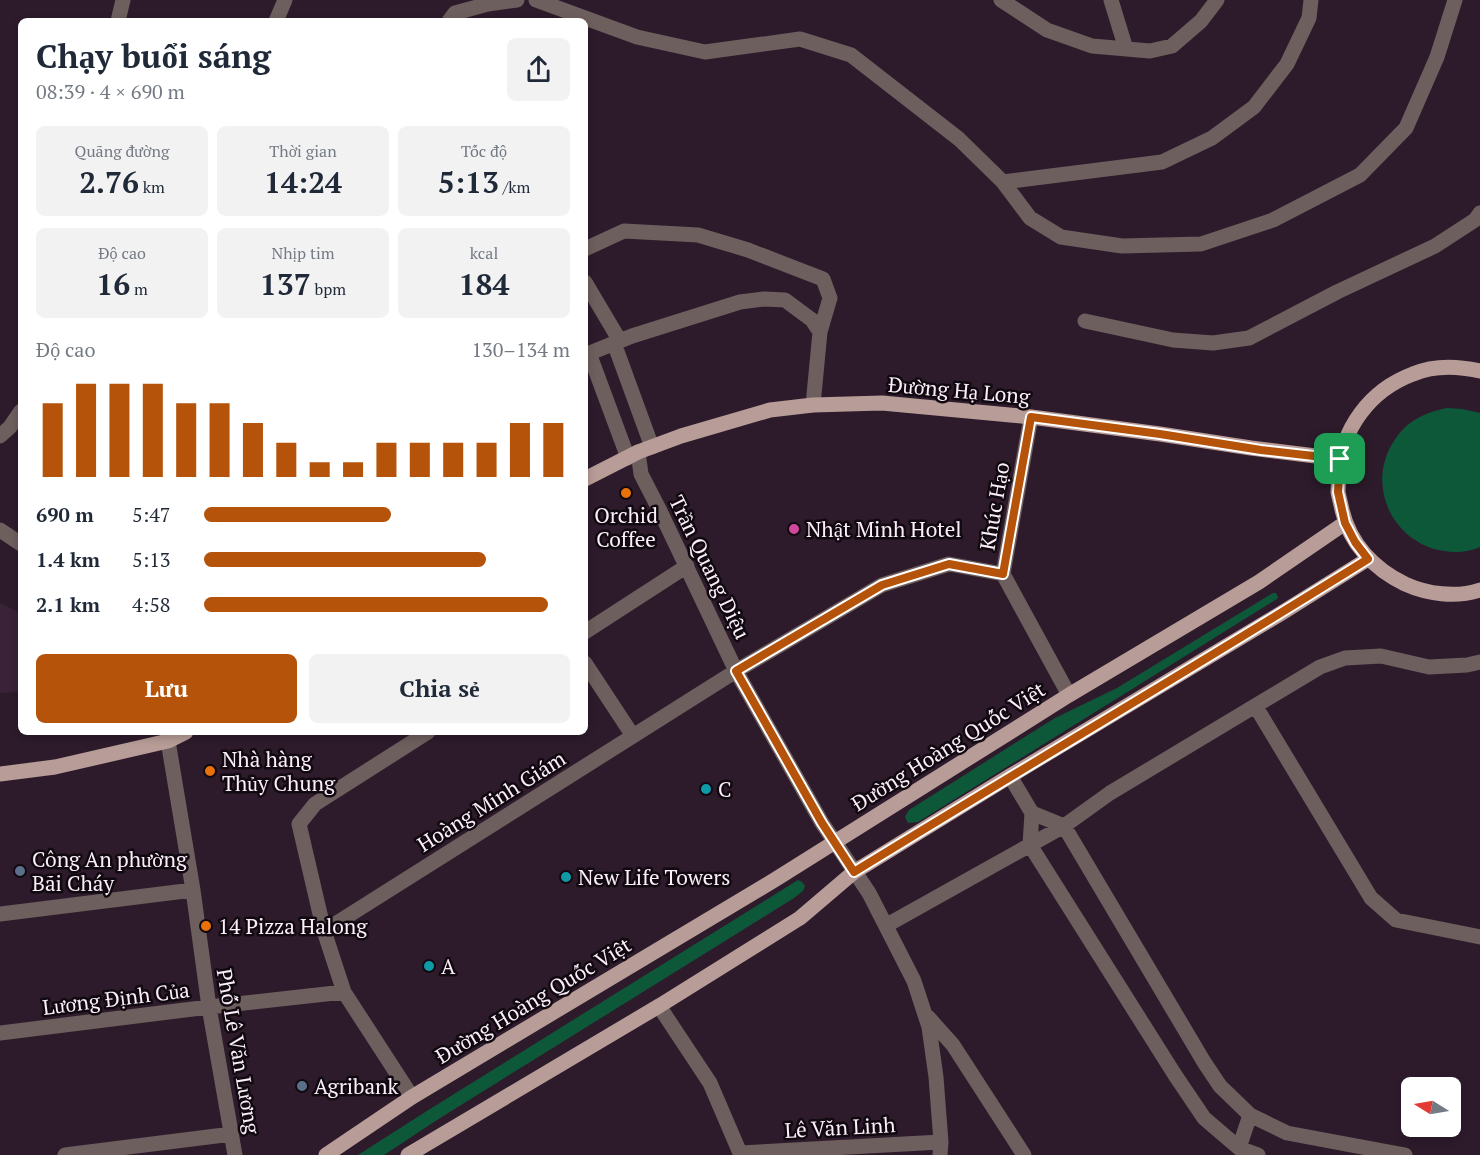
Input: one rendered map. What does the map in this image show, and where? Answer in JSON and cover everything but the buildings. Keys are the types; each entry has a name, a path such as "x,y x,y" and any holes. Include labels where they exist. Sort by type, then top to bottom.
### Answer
{"main road":[{"path":"1480,371 1461,367 1437,368 1414,373 1392,383 1374,397 1358,416 1347,436 1340,459 1338,492 1345,523 1355,542 1368,559 1390,577 1416,589 1444,595 1480,590"},
{"name":"Đường Hạ Long","path":"588,478 639,452 681,436 770,410 813,405 882,403 1031,417 1340,459"},
{"name":"Đường Hoàng Quốc Việt","path":"326,1155 412,1097 776,879 1069,695 1259,582 1345,523"},
{"path":"408,1155 659,1006 800,918 854,872 1368,559"},
{"path":"0,774 55,767 168,741 180,735"}],"street":[{"path":"119,18 123,0"},
{"path":"277,18 285,0"},
{"path":"452,18 455,14 488,4 517,0"},
{"path":"536,0 585,18"},
{"path":"1001,0 1047,30 1092,46 1150,51 1172,46 1201,21 1217,0"},
{"path":"1111,0 1126,49"},
{"path":"1003,182 1162,162 1212,138 1254,107 1287,64 1309,18 1311,0"},
{"path":"1437,57 1446,0"},
{"path":"588,19 637,37 705,52 800,39 851,55 959,139 1003,182 1030,218 1061,237 1122,246 1202,244 1273,220 1360,175 1406,128 1437,57 1455,0"},
{"path":"1085,321 1173,340 1213,343 1249,338 1337,292 1435,246 1475,220 1480,213"},
{"path":"588,248 624,231 698,235 748,250 823,279 830,298 820,332 813,405"},
{"path":"588,288 617,342 639,452"},
{"path":"588,354 740,302 764,299 785,300 812,320 820,332"},
{"path":"588,356 639,452"},
{"path":"10,433 18,417"},
{"name":"Khúc Hạo","path":"1031,417 1003,574 1069,695"},
{"name":"Trần Quang Diệu","path":"639,452 641,474 736,671 822,823 869,893 914,981 929,1027 941,1149"},
{"path":"0,530 18,542"},
{"name":"Hoàng Minh Giám","path":"324,931 736,671 882,585 949,564 1003,574"},
{"path":"588,630 687,566"},
{"path":"887,925 1064,826 1110,793 1320,667 1345,658 1381,656 1429,667 1480,662"},
{"path":"588,668 633,735"},
{"path":"1256,706 1371,898 1396,920 1480,937"},
{"path":"412,1097 344,992 324,931 299,824 315,804 423,735"},
{"name":"Phố Lê Văn Lương","path":"168,741 193,890 209,1007 235,1155"},
{"path":"1010,777 1032,813 1030,845 1162,1055 1204,1118 1239,1148 1258,1155"},
{"path":"1032,813 1064,826 1204,1062 1220,1086 1250,1115 1287,1133 1405,1155"},
{"path":"0,914 193,890"},
{"name":"Lương Định Của","path":"0,1033 344,992"},
{"path":"659,1006 710,1083 740,1154"},
{"path":"925,1013 953,1045 1024,1155"},
{"path":"1239,1148 1250,1115"},
{"path":"65,1155 232,1134"},
{"name":"Lê Văn Linh","path":"740,1154 941,1149"}],"shaded area":[{"path":"0,603 18,612 18,691 0,693"}],"green space":[{"path":"1447,408 1480,413 1480,547 1462,552 1444,551 1425,546 1410,536 1397,523 1388,508 1383,491 1383,473 1387,455 1396,438 1406,426 1418,418"},
{"path":"1276,593 1277,599 918,822 908,823 905,817 909,810 1055,718 1117,688"},
{"path":"798,880 805,886 803,891 794,898 384,1155 358,1155 430,1109"}],"place":[{"name":"Orchid Coffee","path":"626,493"},
{"name":"Nhật Minh Hotel","path":"794,529"},
{"name":"Nhà hàng Thủy Chung","path":"210,771"},
{"name":"C","path":"706,789"},
{"name":"Công An phường Bãi Cháy","path":"20,871"},
{"name":"New Life Towers","path":"566,877"},
{"name":"14 Pizza Halong","path":"206,926"},
{"name":"A","path":"429,966"},
{"name":"Agribank","path":"302,1086"}],"route":[{"path":"1031,417 1340,459 1338,492 1345,523 1355,542 1368,559 854,872 822,823 736,671 882,585 949,564 1003,574 1031,417"}]}
